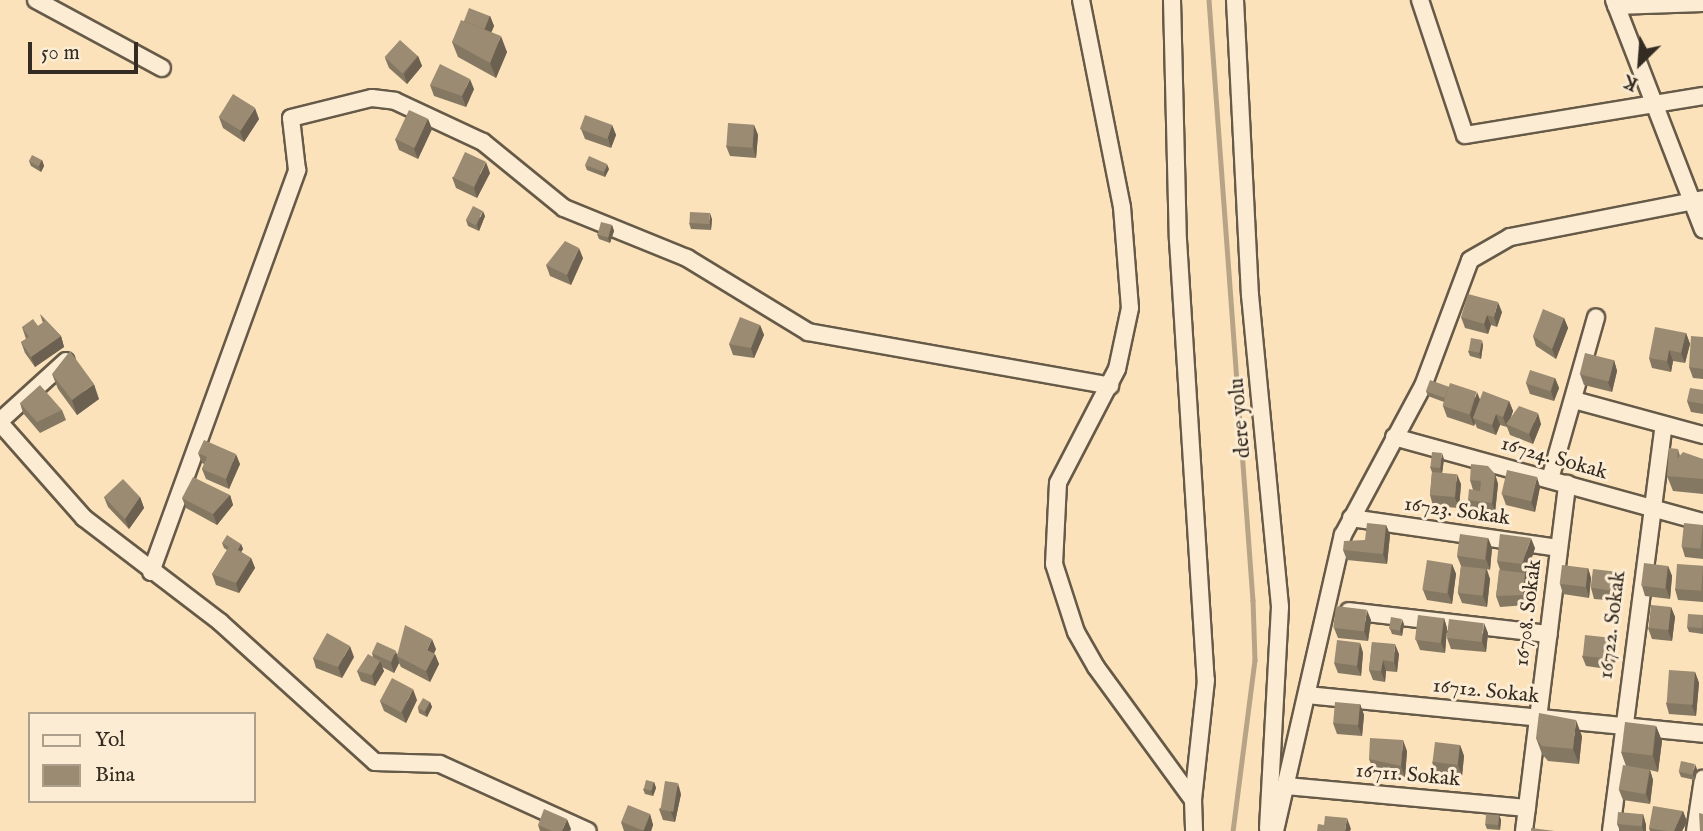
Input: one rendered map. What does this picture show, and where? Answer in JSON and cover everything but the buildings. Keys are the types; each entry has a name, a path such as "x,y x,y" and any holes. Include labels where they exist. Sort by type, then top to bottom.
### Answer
{"street":[{"path":"36,0 162,68"},
{"path":"1081,0 1126,245 1130,308 1110,386 1058,483 1054,564 1076,632 1096,667 1193,800"},
{"path":"1172,0 1178,240 1206,680 1193,800 1194,831"},
{"name":"dere yolu","path":"1235,0 1250,295 1280,607 1268,831"},
{"path":"1420,0 1465,135 1651,101 1703,96"},
{"path":"1703,3 1615,3 1651,101 1697,200 1703,229"},
{"path":"151,572 297,170 291,118 372,98 421,111 483,142 564,208 687,258 808,332 1110,386"},
{"path":"1275,831 1326,608 1351,518 1441,346 1470,260 1510,237 1697,200"},
{"path":"1549,479 1596,317"},
{"path":"67,360 0,422 84,518 151,572 220,622 375,762 440,764 588,831"},
{"path":"1574,400 1703,435"},
{"name":"16722. Sokak","path":"1611,831 1621,726 1649,508 1664,425"},
{"name":"16724. Sokak","path":"1394,437 1703,522"},
{"name":"16708. Sokak","path":"1524,831 1567,484"},
{"name":"16723. Sokak","path":"1351,518 1558,548"},
{"path":"1326,608 1549,634"},
{"name":"16712. Sokak","path":"1307,695 1703,734"},
{"path":"1698,822 1703,779"},
{"name":"16711. Sokak","path":"1286,786 1527,808"},
{"path":"536,831 547,812"}],"waterway":[{"path":"1209,0 1253,600 1255,660 1233,831"}]}
